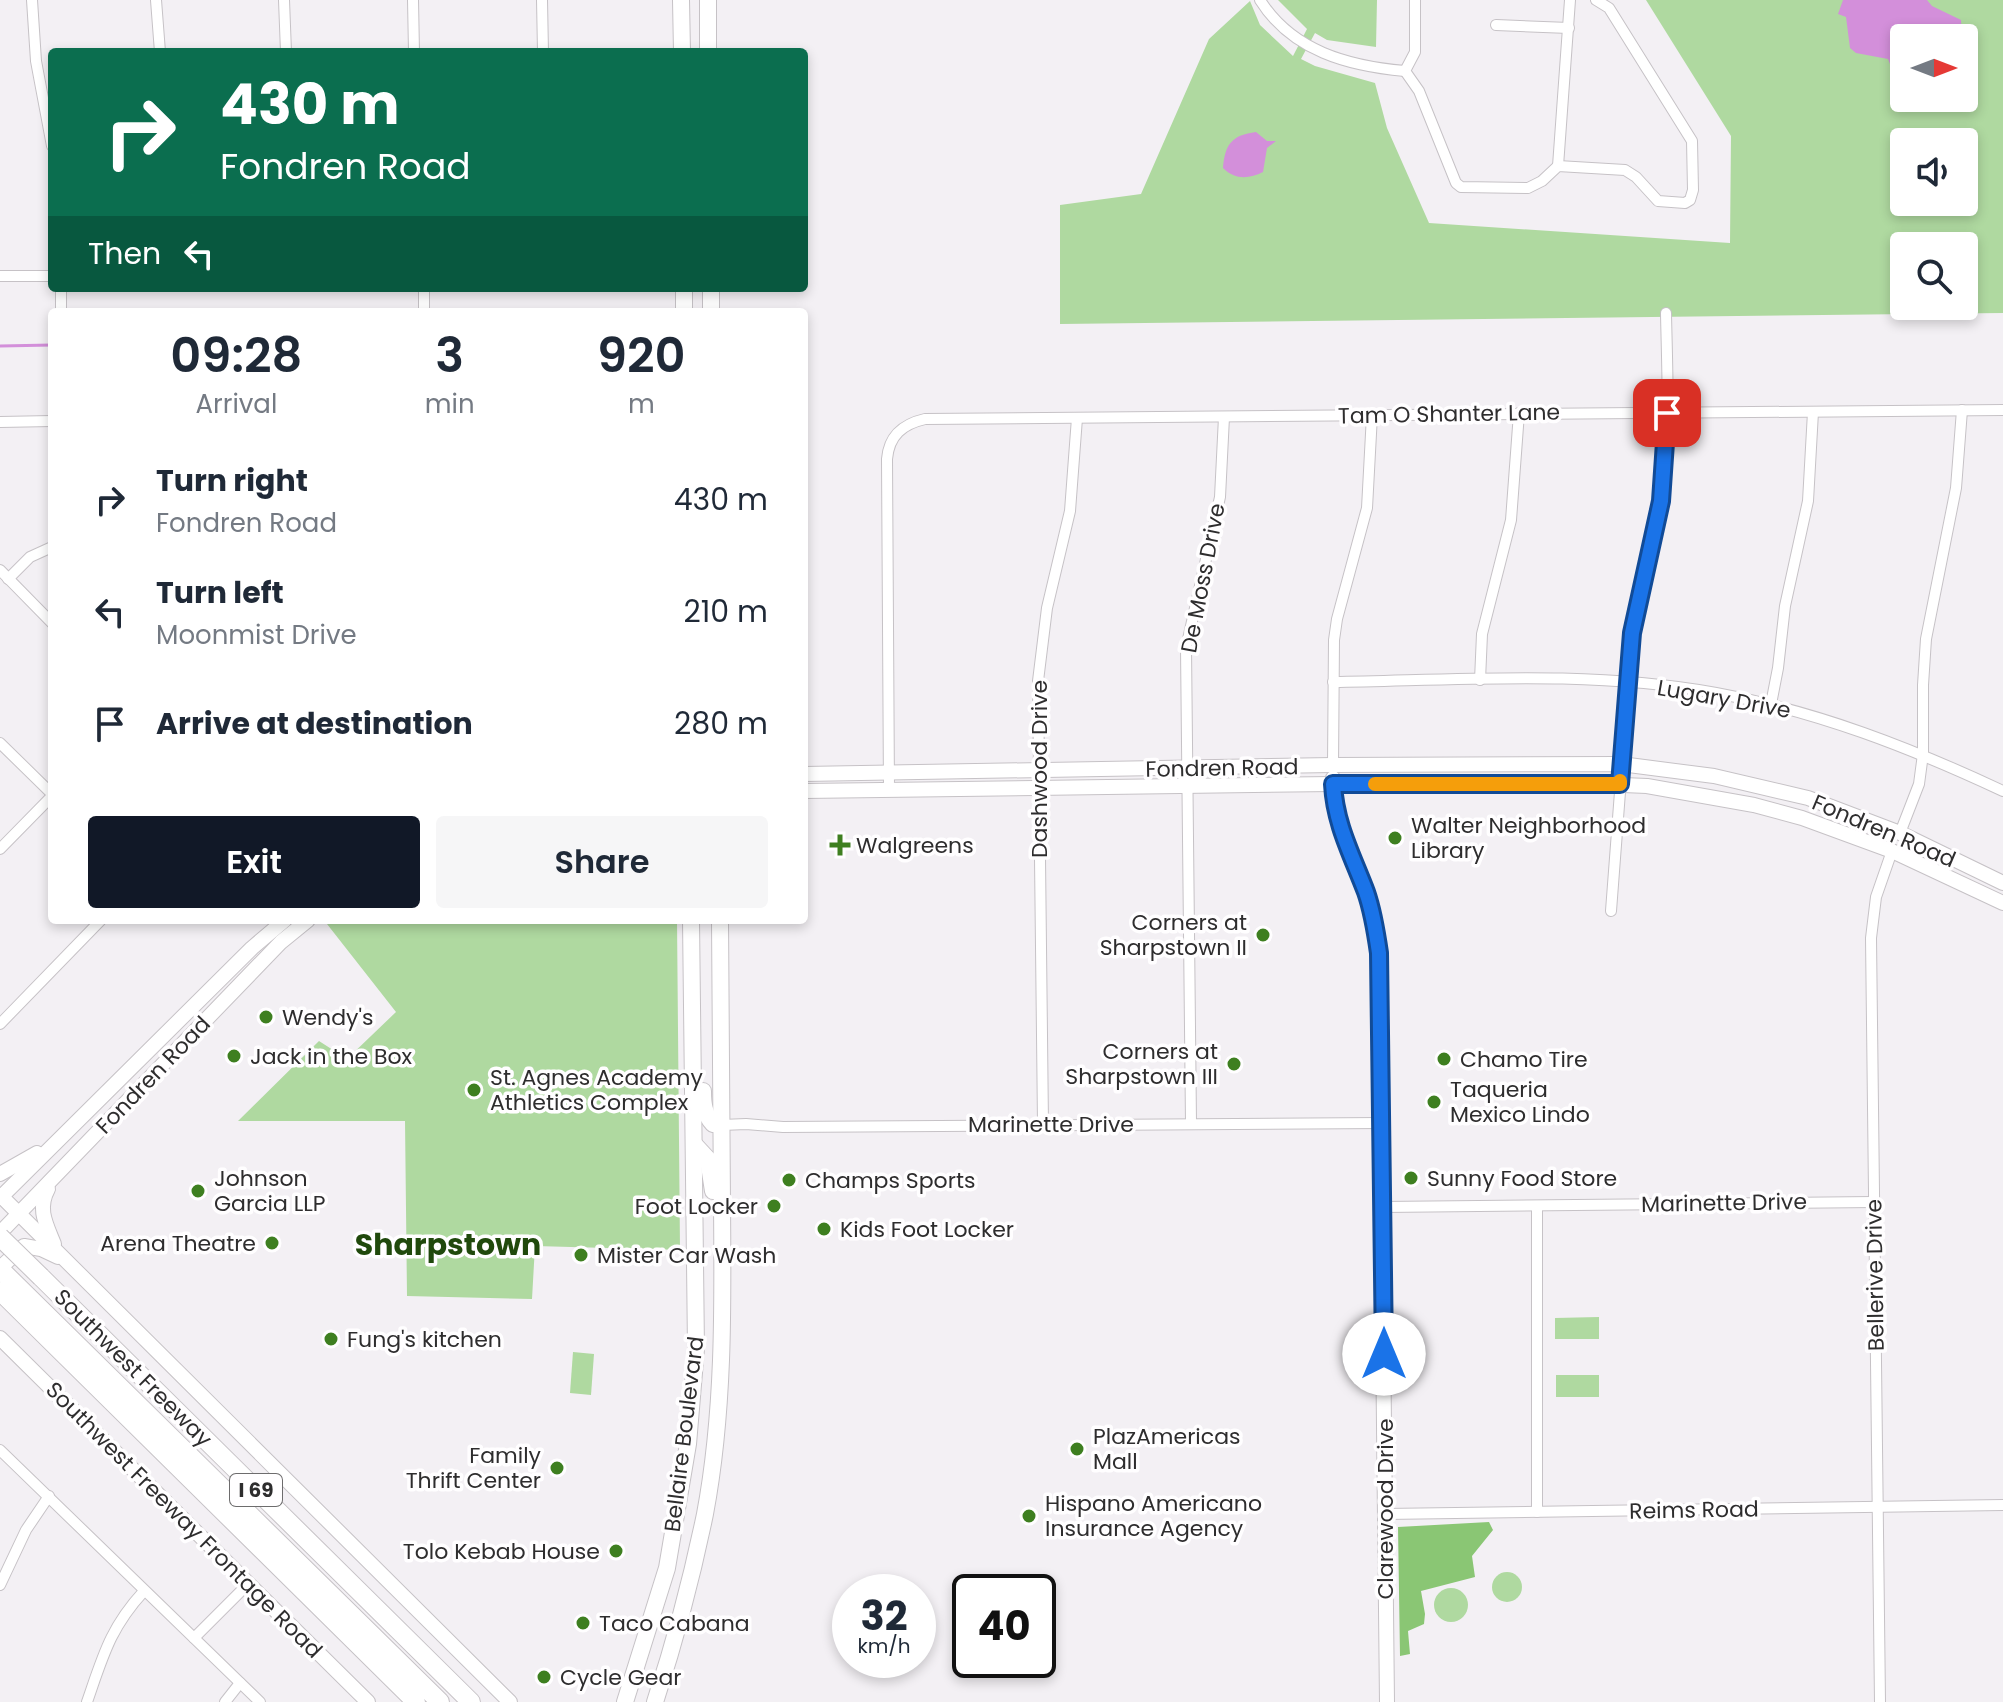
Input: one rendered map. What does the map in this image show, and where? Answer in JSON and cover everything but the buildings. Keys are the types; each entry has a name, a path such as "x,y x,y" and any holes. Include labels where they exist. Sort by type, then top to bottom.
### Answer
{"highway":[{"name":"Southwest Freeway","path":"0,1235 471,1702"},
{"path":"0,1268 440,1702"},
{"name":"Southwest Freeway","path":"1,1293 416,1702"}],"main road":[{"path":"681,0 682,48"},
{"path":"708,0 708,48"},
{"name":"Fondren Road","path":"808,774 1333,765 1621,764 1752,784 1808,798 1900,833 2003,883"},
{"name":"Clarewood Drive","path":"1333,765 1334,805 1340,830 1365,891 1375,929 1379,968 1387,1702"},
{"name":"Fondren Road","path":"808,791 1333,784 1620,784 1754,805 1802,818 1892,851 2003,903"},
{"path":"1868,821 1889,842 1892,851 1899,848 1934,852"},
{"name":"Fondren Road","path":"1,1197 252,948 280,924"},
{"name":"Fondren Road","path":"0,1235 281,942 302,924"},
{"name":"Bellaire Boulevard","path":"625,1702 667,1568 688,1444 697,1337 691,924"},
{"name":"Bellaire Boulevard","path":"655,1702 705,1514 720,1364 720,924"},
{"path":"693,1034 701,1058 706,1113 713,1124 722,1125"},
{"path":"122,1106 122,1091 160,1053 164,1037"},
{"path":"0,1174 61,1137"},
{"path":"695,1145 708,1159 714,1194 722,1210"},
{"path":"53,1180 43,1198 42,1213 61,1257"},
{"path":"1,1197 510,1702"},
{"path":"0,1268 24,1246 61,1257"},
{"name":"Southwest Freeway Frontage Road","path":"0,1338 368,1702"}],"street":[{"path":"32,0 36,61 48,125"},
{"path":"156,0 160,48"},
{"path":"284,0 286,48"},
{"path":"413,0 414,48"},
{"path":"542,0 543,48"},
{"path":"1260,0 1279,26 1315,51 1383,69 1405,71 1419,91 1456,183 1461,187 1528,188 1558,166 1625,170 1636,177 1658,201 1685,203 1690,200 1693,190 1693,149 1689,135 1609,8 1596,0"},
{"path":"1405,71 1413,57 1415,0"},
{"path":"1558,166 1570,0"},
{"path":"1496,25 1569,28"},
{"path":"0,276 48,276"},
{"path":"1611,911 1627,683 1639,593 1661,501 1667,413 1666,313"},
{"path":"1900,833 1919,784 1923,754 1926,639 1956,488 1962,410"},
{"name":"Tam O Shanter Lane","path":"890,773 887,459 891,440 898,431 913,422 925,419 2003,410"},
{"path":"1771,704 1785,606 1808,501 1813,412"},
{"path":"1480,680 1482,634 1511,520 1519,413"},
{"name":"Clarewood Drive","path":"1333,765 1337,619 1367,508 1372,415"},
{"name":"De Moss Drive","path":"1191,1123 1186,648 1220,497 1224,417"},
{"name":"Dashwood Drive","path":"1043,1124 1040,655 1047,608 1070,511 1077,418"},
{"path":"0,422 48,421"},
{"path":"48,549 4,574 48,619"},
{"name":"Lugary Drive","path":"1333,682 1574,680 1701,691 1771,704 1856,729 1923,754 2003,791"},
{"path":"0,743 48,791"},
{"path":"889,791 890,773"},
{"path":"0,849 48,799"},
{"name":"Bellerive Drive","path":"1880,1702 1871,938 1876,897 1892,851"},
{"path":"0,1024 97,924"},
{"name":"Marinette Drive","path":"722,1125 1381,1123"},
{"name":"Marinette Drive","path":"1383,1207 1874,1202"},
{"path":"1537,1206 1537,1512"},
{"path":"0,1450 260,1702"},
{"path":"0,1585 26,1530 49,1496"},
{"name":"Reims Road","path":"1385,1514 2003,1505"},
{"path":"194,1638 248,1584"},
{"path":"87,1702 112,1634 123,1613 144,1591"},
{"path":"225,1702 240,1683"}],"green space":[{"path":"1278,0 1377,0 1376,47 1327,40 1315,33 1301,59 1375,83 1387,128 1429,223 1730,243 1731,136 1646,0 2003,0 2003,313 1978,313 1978,232 1890,232 1890,314 1060,324 1060,205 1141,194 1209,39 1250,1 1260,25 1293,56 1307,29"},
{"name":"St. Agnes Academy Athletics Complex","path":"327,924 677,924 680,1250 535,1246 532,1299 407,1296 405,1121 238,1121 319,1041 347,1059 396,1012"},
{"path":"1599,1317 1599,1339 1555,1339 1555,1318"},
{"path":"573,1352 594,1354 591,1395 570,1393"},
{"path":"1556,1375 1599,1375 1599,1397 1556,1397"},
{"path":"1489,1522 1493,1530 1472,1556 1475,1577 1421,1591 1424,1624 1408,1631 1410,1654 1400,1656 1398,1527"},
{"path":"1507,1572 1517,1577 1522,1587 1517,1597 1507,1602 1497,1597 1492,1587 1497,1577"},
{"path":"1451,1588 1463,1593 1468,1605 1463,1617 1451,1622 1439,1617 1434,1605 1439,1593"}],"shaded area":[{"path":"1843,0 1927,0 1932,6 1961,20 1961,24 1890,24 1890,64 1888,59 1856,53 1850,48 1846,17 1838,14"},
{"path":"1256,132 1267,141 1276,141 1267,148 1263,172 1253,176 1232,175 1223,168 1228,147 1236,138"}],"waterway":[{"path":"0,346 48,345"}],"slow traffic":[{"path":"1375,784 1620,784 1620,781"}],"place":[{"name":"Walter Neighborhood Library","path":"1395,838"},
{"name":"Walgreens","path":"840,845"},
{"name":"Corners at Sharpstown II","path":"1263,935"},
{"name":"Wendy's","path":"266,1017"},
{"name":"Jack in the Box","path":"234,1056"},
{"name":"Chamo Tire","path":"1444,1059"},
{"name":"Corners at Sharpstown III","path":"1234,1064"},
{"name":"St. Agnes Academy Athletics Complex","path":"474,1090"},
{"name":"Taqueria Mexico Lindo","path":"1434,1102"},
{"name":"Sunny Food Store","path":"1411,1178"},
{"name":"Champs Sports","path":"789,1180"},
{"name":"Johnson Garcia LLP","path":"198,1191"},
{"name":"Foot Locker","path":"774,1206"},
{"name":"Kids Foot Locker","path":"824,1229"},
{"name":"Arena Theatre","path":"272,1243"},
{"name":"Mister Car Wash","path":"581,1255"},
{"name":"Fung's kitchen","path":"331,1339"},
{"name":"PlazAmericas Mall","path":"1077,1449"},
{"name":"Family Thrift Center","path":"557,1468"},
{"name":"Hispano Americano Insurance Agency","path":"1029,1516"},
{"name":"Tolo Kebab House","path":"616,1551"},
{"name":"Taco Cabana","path":"583,1623"},
{"name":"Cycle Gear","path":"544,1677"}],"district":[{"name":"Sharpstown","path":"448,1244"}],"route":[{"path":"1384,1354 1379,953 1374,918 1340,830 1333,784 1620,784 1632,633 1661,501 1667,413"}]}
